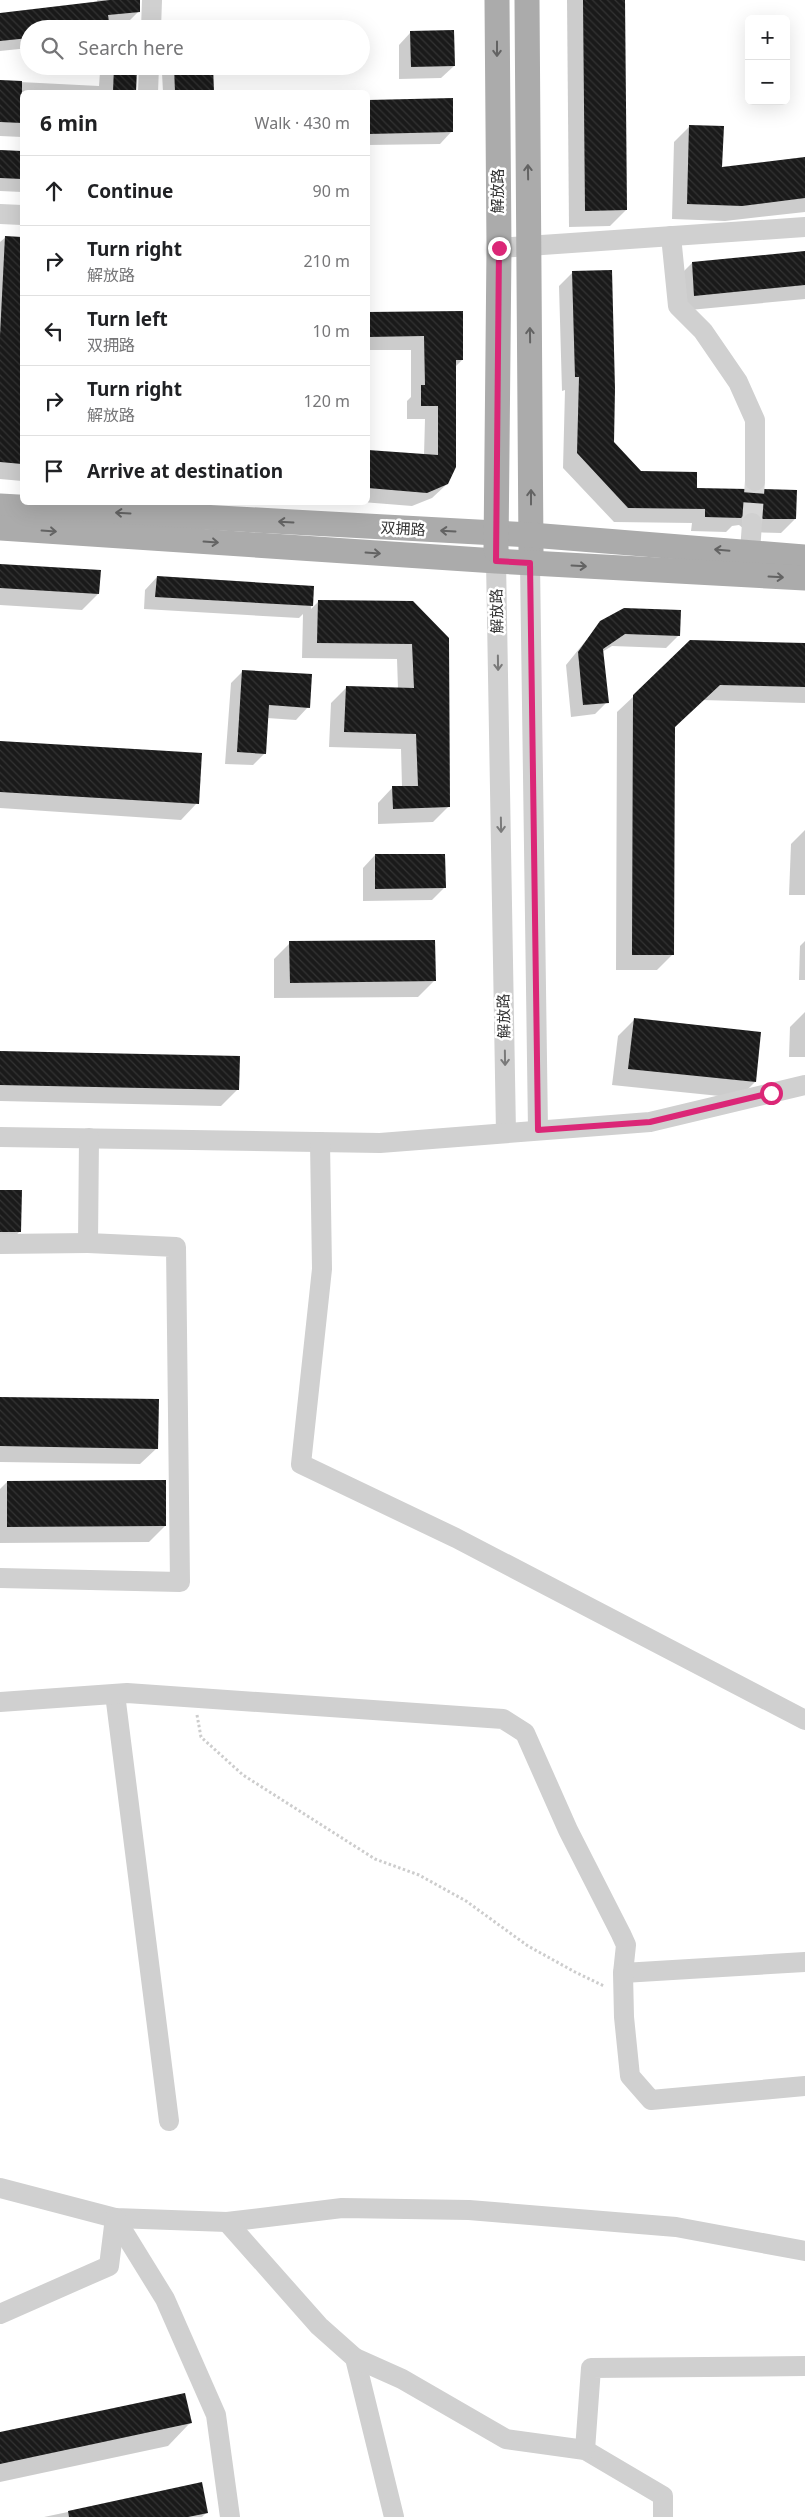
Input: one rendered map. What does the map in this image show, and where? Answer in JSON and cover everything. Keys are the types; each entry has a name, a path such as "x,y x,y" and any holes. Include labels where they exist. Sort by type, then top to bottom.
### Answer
{"main road":[{"name":"解放路","path":"496,561 499,248 497,0"},
{"name":"解放路","path":"527,0 530,563"},
{"name":"双拥路","path":"0,506 531,535 805,557"},
{"name":"双拥路","path":"0,528 496,561 805,578"}],"street":[{"path":"151,20 152,0"},
{"path":"148,90 149,75"},
{"path":"0,214 20,215"},
{"path":"499,248 805,227"},
{"path":"671,236 678,306 703,331 738,382 755,420 755,481"},
{"path":"750,552 752,523"},
{"name":"解放路","path":"496,561 506,1133"},
{"name":"解放路","path":"530,563 538,1130"},
{"path":"0,1137 380,1142 650,1122 805,1086"},
{"path":"88,1243 89,1138"},
{"path":"320,1142 322,1269 301,1464 456,1538 805,1720"},
{"path":"0,1244 88,1243 176,1247 180,1582 0,1578"},
{"path":"115,1694 169,2121"},
{"path":"0,1702 115,1694 503,1719 526,1733 568,1830 626,1945 623,1994 630,2076 651,2100 805,2086"},
{"path":"623,1973 805,1962"},
{"path":"0,2188 115,2218 227,2222 342,2208 469,2210 676,2227 805,2251"},
{"path":"0,2314 109,2266 115,2218"},
{"path":"115,2218 164,2299 216,2415 230,2517"},
{"path":"227,2222 319,2326 356,2358 402,2379 506,2439 585,2450 663,2496 663,2517"},
{"path":"356,2358 394,2517"},
{"path":"585,2450 591,2368 805,2366"}],"path":[{"path":"195,1698 200,1737 243,1775 375,1859 419,1875 466,1901 528,1946 574,1972 623,1994"}],"building":[{"path":"110,0 140,0 140,12 108,15 109,20 20,20 20,39 0,41 0,13"},
{"path":"583,0 625,0 627,210 585,211"},
{"path":"454,30 455,66 411,67 410,31"},
{"path":"114,75 137,75 136,90 113,90"},
{"path":"174,75 213,75 214,90 175,90"},
{"path":"0,80 22,81 22,90 20,90 20,123 0,122"},
{"path":"453,98 453,132 370,134 370,100"},
{"path":"689,125 724,126 722,167 805,157 805,198 742,206 687,204"},
{"path":"0,150 20,151 20,179 0,178"},
{"path":"5,236 20,237 20,464 0,462 0,336"},
{"path":"805,251 805,285 694,296 692,262"},
{"path":"612,270 615,389 614,442 641,471 697,472 697,488 747,489 755,493 763,489 797,490 796,519 763,519 753,511 746,513 741,518 705,517 705,509 628,508 577,453 579,377 575,377 572,271"},
{"path":"463,311 463,360 456,360 456,467 448,484 427,493 370,488 370,450 438,455 438,406 421,406 421,385 425,385 424,336 370,337 370,312"},
{"path":"0,564 101,570 99,594 0,588"},
{"path":"157,576 314,586 313,606 155,597"},
{"path":"318,600 413,601 449,638 450,807 393,809 392,786 418,786 416,734 344,732 346,686 414,688 412,644 317,643"},
{"path":"624,608 681,610 680,636 625,634 603,649 609,703 583,705 578,652 600,621"},
{"path":"690,640 805,643 805,687 720,685 675,727 674,955 632,955 633,695"},
{"path":"242,670 312,674 310,708 269,705 266,754 237,752"},
{"path":"0,741 202,753 199,804 0,792"},
{"path":"375,854 445,854 446,888 375,889"},
{"path":"435,940 436,981 290,983 289,941"},
{"path":"634,1018 761,1032 756,1082 628,1069"},
{"path":"0,1051 240,1056 239,1090 0,1085"},
{"path":"0,1190 22,1190 21,1232 0,1232"},
{"path":"0,1397 159,1399 158,1449 0,1446"},
{"path":"166,1480 166,1526 7,1527 7,1481"},
{"path":"185,2393 192,2423 0,2464 0,2432"},
{"path":"202,2482 208,2513 188,2517 69,2517 68,2511"}],"tunnel":[{"path":"752,523 755,481"}],"route":[{"path":"499,248 496,561 530,563 538,1130 650,1122 771,1093"}]}
